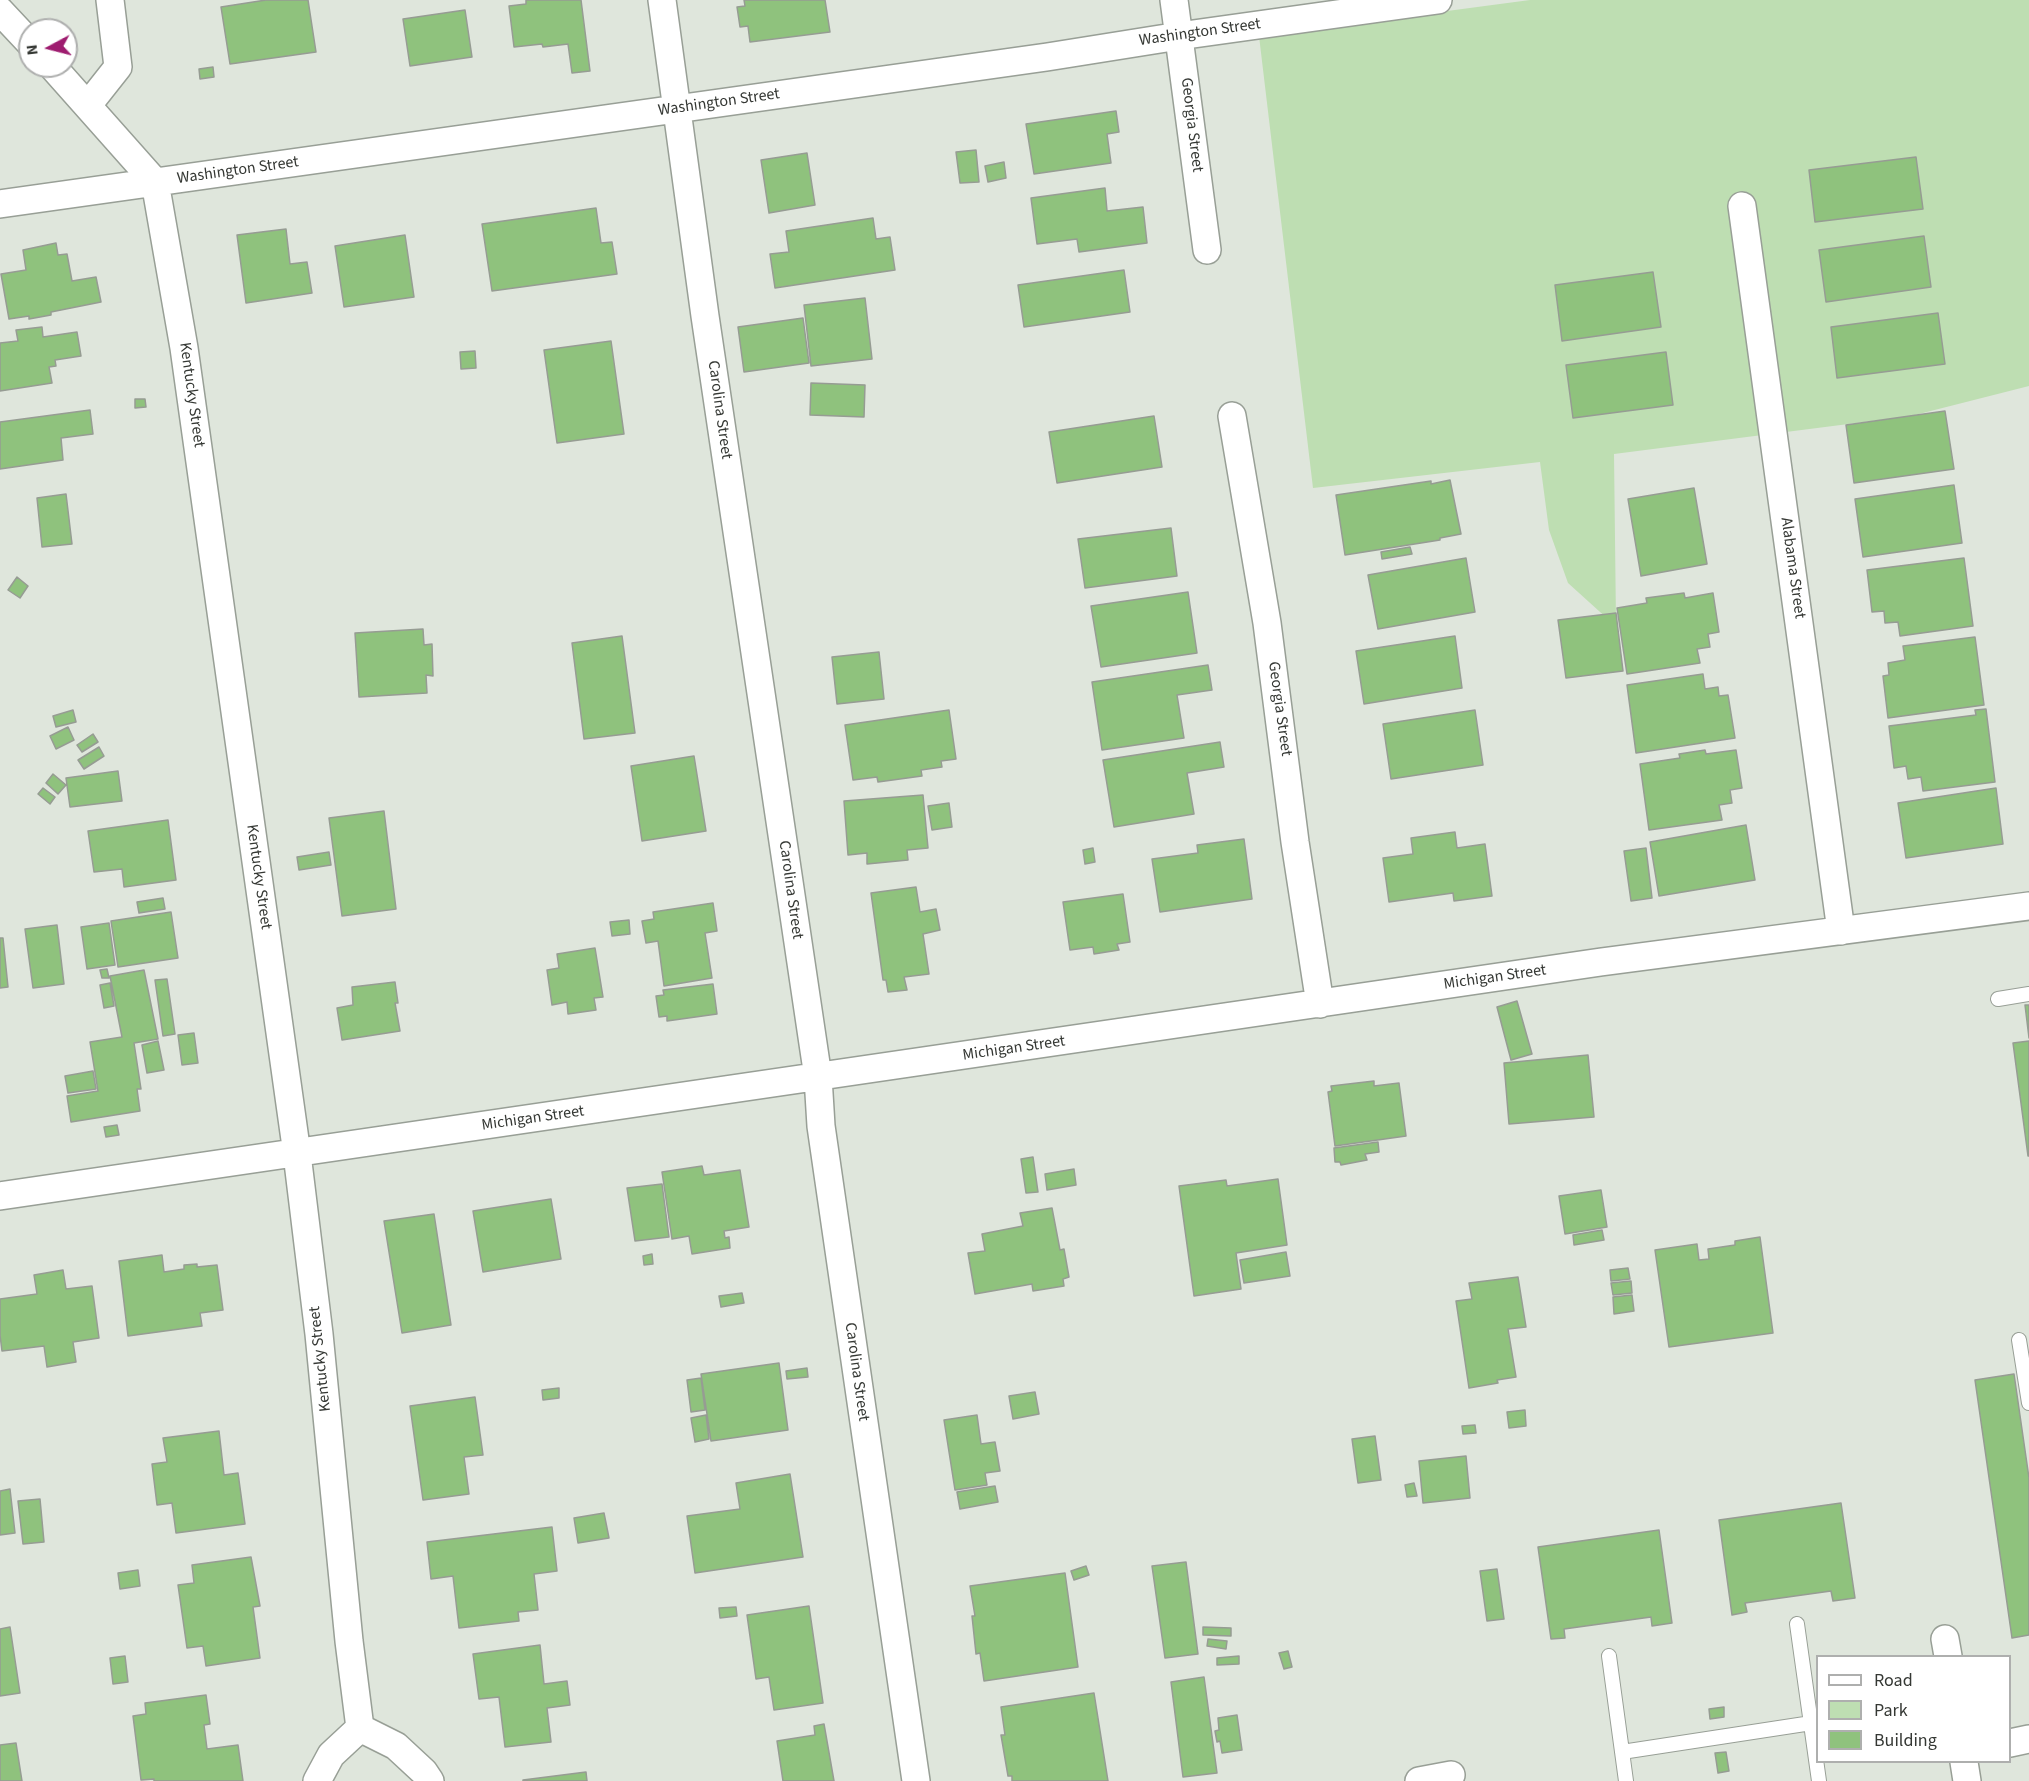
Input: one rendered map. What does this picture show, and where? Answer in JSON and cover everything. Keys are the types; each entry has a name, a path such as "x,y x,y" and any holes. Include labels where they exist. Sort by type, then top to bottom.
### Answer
{"street":[{"path":"88,105 118,67 110,0"},
{"name":"Carolina Street","path":"662,0 707,328 818,1077 821,1126 916,1781"},
{"name":"Georgia Street","path":"1174,0 1207,250"},
{"name":"Washington Street","path":"0,204 1438,0"},
{"path":"0,11 18,30"},
{"path":"63,78 155,182"},
{"name":"Kentucky Street","path":"155,182 184,348 297,1154 319,1334 360,1728"},
{"name":"Alabama Street","path":"1742,206 1841,931"},
{"name":"Georgia Street","path":"1232,416 1267,623 1295,842 1320,1004"},
{"name":"Michigan Street","path":"0,1196 1600,963 2029,906"},
{"path":"317,1781 331,1755 360,1728 396,1746 430,1781"},
{"path":"2011,1743 2029,1739"},
{"path":"1964,1763 1967,1781"},
{"path":"1419,1781 1451,1775"}],"lane":[{"path":"1998,999 2029,994"},
{"path":"2019,1340 2029,1403"},
{"path":"1622,1752 1815,1723 1797,1624"},
{"path":"1609,1656 1626,1781"},
{"path":"1818,1763 1820,1781"}],"green space":[{"path":"1530,0 2029,0 2029,386 1911,416 1614,454 1616,623 1610,621 1568,583 1549,530 1540,462 1313,488 1259,36"}],"building":[{"path":"266,0 308,0 316,52 230,64 221,7"},
{"path":"526,0 581,0 590,71 572,73 568,44 514,47 509,6 526,4"},
{"path":"744,0 825,0 830,32 750,42 748,26 740,27 737,7 745,6"},
{"path":"465,10 472,57 410,66 403,19"},
{"path":"213,67 214,77 200,79 199,69"},
{"path":"1116,111 1119,132 1107,134 1111,163 1034,174 1026,124"},
{"path":"976,150 979,182 960,183 956,152"},
{"path":"807,153 815,205 769,213 761,160"},
{"path":"1916,157 1923,209 1815,222 1809,170"},
{"path":"1004,162 1006,178 988,182 985,166"},
{"path":"1105,188 1107,211 1143,207 1147,243 1079,252 1077,239 1037,244 1031,198"},
{"path":"596,208 601,243 612,242 617,274 492,291 482,224"},
{"path":"873,218 876,239 890,237 895,270 775,288 770,254 789,252 786,231"},
{"path":"286,229 290,264 307,262 312,293 246,303 237,235"},
{"path":"405,235 414,297 344,307 335,246"},
{"path":"1924,236 1931,287 1826,302 1819,250"},
{"path":"56,243 58,255 67,254 72,281 96,277 101,302 51,312 51,315 29,319 29,316 9,319 1,274 26,270 23,250"},
{"path":"1124,270 1130,312 1024,327 1018,285"},
{"path":"1653,272 1661,327 1562,341 1555,285"},
{"path":"865,298 872,359 811,366 804,305"},
{"path":"1938,313 1945,364 1837,378 1831,327"},
{"path":"803,318 809,363 744,372 738,327"},
{"path":"42,327 43,337 77,332 81,356 55,360 56,366 49,367 52,383 0,391 0,343 18,341 16,330"},
{"path":"611,341 624,434 557,443 544,350"},
{"path":"475,351 476,368 461,369 460,352"},
{"path":"1666,352 1673,405 1573,418 1566,365"},
{"path":"811,383 865,385 864,417 810,415"},
{"path":"135,399 145,399 146,407 135,408"},
{"path":"90,410 93,434 61,438 63,460 0,469 0,422"},
{"path":"1945,411 1954,469 1854,483 1846,425"},
{"path":"1154,416 1162,467 1057,483 1049,432"},
{"path":"1450,480 1461,534 1440,538 1440,540 1345,555 1336,495"},
{"path":"1954,485 1962,543 1863,557 1855,499"},
{"path":"1694,488 1707,564 1641,576 1628,499"},
{"path":"66,494 72,544 42,547 37,498"},
{"path":"1171,528 1177,576 1085,588 1078,539"},
{"path":"1410,547 1412,554 1382,559 1381,552"},
{"path":"1466,558 1475,612 1378,629 1368,575"},
{"path":"1964,558 1973,626 1900,636 1898,622 1885,623 1884,611 1872,612 1867,570"},
{"path":"17,577 28,586 20,598 8,590"},
{"path":"1188,592 1197,653 1101,667 1091,606"},
{"path":"1684,593 1685,598 1713,593 1719,632 1708,634 1710,647 1697,649 1700,663 1627,674 1617,608 1647,603 1646,598"},
{"path":"1616,613 1623,671 1566,678 1558,620"},
{"path":"423,629 424,645 432,644 433,676 426,675 427,693 359,697 355,633"},
{"path":"622,636 635,733 584,739 572,643"},
{"path":"1455,636 1462,688 1364,704 1356,651"},
{"path":"1975,637 1984,705 1888,718 1883,676 1889,675 1888,663 1905,660 1903,646"},
{"path":"879,652 884,699 837,704 832,657"},
{"path":"1208,665 1212,690 1177,695 1184,738 1102,750 1092,682"},
{"path":"1703,674 1705,689 1718,687 1719,696 1728,695 1735,738 1636,753 1627,685"},
{"path":"1986,709 1995,782 1923,791 1921,777 1908,779 1906,766 1894,768 1889,726 1976,715 1975,710"},
{"path":"73,710 76,722 56,727 53,716"},
{"path":"949,710 956,759 941,761 942,767 921,770 922,776 878,782 877,777 853,780 845,725"},
{"path":"1475,710 1483,765 1391,779 1383,724"},
{"path":"68,727 74,740 56,749 50,736"},
{"path":"93,734 98,742 82,752 77,745"},
{"path":"1220,742 1224,767 1187,773 1194,814 1114,827 1103,760"},
{"path":"99,747 104,756 84,769 78,760"},
{"path":"1705,750 1706,754 1736,750 1742,788 1730,790 1732,803 1719,805 1722,820 1649,830 1640,764 1680,758 1679,754"},
{"path":"694,756 706,831 642,841 631,766"},
{"path":"118,771 122,801 70,807 66,778"},
{"path":"53,774 66,785 58,794 46,783"},
{"path":"43,788 55,797 50,804 38,794"},
{"path":"1996,788 2003,844 1906,858 1898,803"},
{"path":"923,795 928,848 907,850 908,860 867,864 867,853 848,855 844,801"},
{"path":"949,803 952,827 932,830 928,806"},
{"path":"384,811 396,909 342,916 329,818"},
{"path":"168,820 176,880 124,887 122,869 94,872 88,831"},
{"path":"1746,825 1755,880 1659,896 1650,842"},
{"path":"1455,832 1457,848 1485,844 1492,896 1454,901 1453,893 1389,902 1383,858 1413,854 1411,838"},
{"path":"1244,839 1252,899 1160,912 1152,859 1198,853 1197,845"},
{"path":"1093,848 1095,862 1085,864 1083,850"},
{"path":"1646,848 1652,898 1631,901 1624,851"},
{"path":"329,852 331,865 299,870 297,857"},
{"path":"916,887 920,912 936,909 940,930 923,934 929,974 904,977 907,990 888,992 886,980 883,980 871,893"},
{"path":"1123,894 1130,942 1117,944 1119,950 1094,954 1093,947 1070,950 1063,902"},
{"path":"163,898 165,909 139,913 137,902"},
{"path":"713,903 717,931 705,933 712,978 664,986 658,941 646,943 642,921 654,919 653,912"},
{"path":"171,912 178,958 118,967 111,921"},
{"path":"629,920 630,934 612,936 610,922"},
{"path":"109,923 115,965 87,969 81,927"},
{"path":"57,925 64,984 33,988 25,929"},
{"path":"0,938 3,938 8,987 0,988"},
{"path":"595,948 603,997 594,998 596,1010 568,1014 567,1002 552,1005 547,970 559,968 557,954"},
{"path":"107,969 109,978 102,978 100,970"},
{"path":"144,970 158,1039 134,1043 141,1089 137,1089 140,1111 71,1122 67,1096 98,1091 90,1042 122,1037 110,976"},
{"path":"167,979 175,1034 163,1036 155,980"},
{"path":"395,982 398,1003 395,1003 400,1031 342,1040 337,1008 353,1005 352,987"},
{"path":"110,983 114,1006 104,1008 100,985"},
{"path":"713,984 717,1014 667,1021 667,1016 659,1017 656,996 664,995 663,990"},
{"path":"1517,1001 1532,1054 1511,1060 1497,1007"},
{"path":"2025,1005 2029,1005 2029,1038"},
{"path":"194,1033 198,1063 182,1065 178,1035"},
{"path":"158,1041 164,1070 147,1073 142,1045"},
{"path":"2029,1041 2029,1156 2028,1156 2013,1043"},
{"path":"1588,1055 1594,1117 1509,1124 1504,1063"},
{"path":"93,1071 96,1089 68,1093 65,1076"},
{"path":"1374,1081 1374,1086 1399,1083 1406,1136 1335,1146 1328,1092 1332,1091 1331,1086"},
{"path":"117,1125 119,1135 106,1137 104,1127"},
{"path":"1378,1142 1379,1152 1365,1154 1367,1160 1341,1165 1340,1162 1335,1162 1334,1148"},
{"path":"1033,1157 1038,1192 1026,1193 1021,1159"},
{"path":"702,1166 704,1175 740,1170 749,1227 724,1231 725,1238 729,1237 730,1248 692,1254 689,1236 672,1239 662,1172"},
{"path":"1074,1169 1076,1185 1047,1190 1045,1174"},
{"path":"1278,1179 1287,1245 1236,1253 1241,1289 1194,1296 1179,1186 1226,1180 1227,1186"},
{"path":"662,1184 669,1237 635,1241 627,1188"},
{"path":"1601,1190 1607,1227 1565,1234 1559,1196"},
{"path":"551,1199 561,1259 483,1272 473,1211"},
{"path":"1052,1208 1060,1250 1064,1249 1069,1277 1063,1279 1064,1286 1033,1291 1032,1284 975,1294 968,1253 985,1251 982,1234 1023,1226 1020,1213"},
{"path":"434,1214 451,1325 402,1333 384,1221"},
{"path":"1602,1230 1604,1240 1574,1245 1573,1235"},
{"path":"1760,1237 1773,1333 1669,1347 1655,1250 1697,1244 1699,1260 1709,1259 1708,1249 1735,1245 1735,1241"},
{"path":"1286,1252 1290,1276 1244,1283 1240,1260"},
{"path":"652,1254 653,1264 644,1265 643,1256"},
{"path":"162,1255 164,1272 184,1269 184,1265 197,1264 197,1267 217,1265 223,1310 200,1313 202,1326 128,1336 119,1261"},
{"path":"1628,1268 1630,1279 1611,1281 1610,1270"},
{"path":"63,1270 66,1289 92,1286 99,1338 73,1342 76,1362 47,1367 44,1346 2,1351 0,1299 37,1294 34,1275"},
{"path":"1518,1277 1526,1327 1508,1329 1516,1377 1469,1388 1456,1301 1472,1299 1469,1283"},
{"path":"1631,1281 1632,1293 1613,1295 1611,1283"},
{"path":"742,1293 744,1303 721,1307 719,1296"},
{"path":"1632,1295 1634,1311 1614,1314 1613,1297"},
{"path":"779,1363 788,1430 711,1441 701,1374"},
{"path":"807,1368 808,1377 787,1379 786,1371"},
{"path":"2014,1374 2029,1478 2029,1635 2012,1638 1975,1380"},
{"path":"701,1378 705,1410 691,1412 687,1380"},
{"path":"559,1388 559,1398 543,1400 542,1390"},
{"path":"1035,1392 1039,1414 1013,1419 1009,1396"},
{"path":"475,1397 483,1455 464,1457 469,1494 423,1500 410,1406"},
{"path":"1525,1410 1526,1426 1509,1428 1507,1412"},
{"path":"706,1415 709,1439 695,1442 691,1418"},
{"path":"977,1415 981,1444 995,1442 1000,1471 985,1473 987,1485 955,1490 944,1420"},
{"path":"1475,1425 1476,1433 1463,1434 1462,1426"},
{"path":"219,1431 224,1475 238,1473 245,1524 176,1533 172,1503 157,1505 152,1464 167,1462 163,1438"},
{"path":"1375,1436 1381,1480 1358,1483 1352,1439"},
{"path":"1466,1456 1470,1498 1423,1503 1419,1461"},
{"path":"790,1474 803,1557 695,1573 687,1516 740,1509 736,1483"},
{"path":"1414,1483 1417,1496 1407,1497 1405,1485"},
{"path":"995,1486 998,1502 960,1509 957,1492"},
{"path":"10,1489 15,1533 0,1535 0,1491"},
{"path":"40,1499 44,1542 23,1544 18,1501"},
{"path":"1841,1503 1855,1598 1833,1601 1831,1591 1745,1603 1747,1612 1732,1615 1719,1520"},
{"path":"604,1513 609,1538 578,1543 574,1518"},
{"path":"552,1527 557,1571 534,1574 538,1610 518,1612 519,1621 459,1628 453,1576 431,1579 427,1542"},
{"path":"1659,1530 1672,1623 1652,1626 1651,1617 1564,1629 1565,1638 1551,1639 1538,1547"},
{"path":"251,1557 260,1606 253,1607 260,1658 206,1666 203,1646 187,1648 178,1585 194,1583 192,1565"},
{"path":"1186,1562 1198,1654 1165,1658 1152,1566"},
{"path":"1086,1566 1089,1575 1074,1580 1071,1571"},
{"path":"1497,1569 1504,1619 1487,1621 1480,1571"},
{"path":"138,1570 140,1586 120,1589 118,1573"},
{"path":"1065,1573 1078,1667 984,1681 980,1653 976,1654 972,1616 975,1616 970,1586"},
{"path":"809,1606 823,1703 774,1710 769,1677 756,1679 747,1615"},
{"path":"736,1607 737,1616 720,1618 719,1608"},
{"path":"10,1627 20,1693 0,1696 0,1629"},
{"path":"1203,1627 1231,1628 1231,1636 1203,1635"},
{"path":"1208,1639 1227,1641 1226,1649 1207,1646"},
{"path":"540,1645 544,1684 567,1681 570,1705 547,1708 551,1742 505,1747 499,1697 479,1699 473,1654"},
{"path":"1288,1651 1292,1667 1284,1669 1279,1653"},
{"path":"125,1656 128,1682 113,1684 110,1658"},
{"path":"1239,1656 1239,1664 1217,1665 1217,1658"},
{"path":"1204,1677 1217,1773 1183,1777 1171,1682"},
{"path":"1094,1693 1108,1781 1012,1781 1012,1776 1008,1776 1001,1735 1005,1735 1001,1707"},
{"path":"206,1695 210,1724 204,1725 207,1749 238,1745 243,1781 141,1780 133,1716 146,1714 145,1703"},
{"path":"1724,1707 1724,1717 1710,1719 1709,1709"},
{"path":"1237,1715 1242,1750 1222,1753 1215,1731 1219,1730 1218,1718"},
{"path":"824,1724 834,1781 783,1781 777,1741 815,1735 814,1726"},
{"path":"16,1743 22,1781 0,1781 0,1745"},
{"path":"1726,1752 1729,1771 1718,1773 1715,1753"},
{"path":"586,1772 587,1781 523,1781 523,1780"}]}
